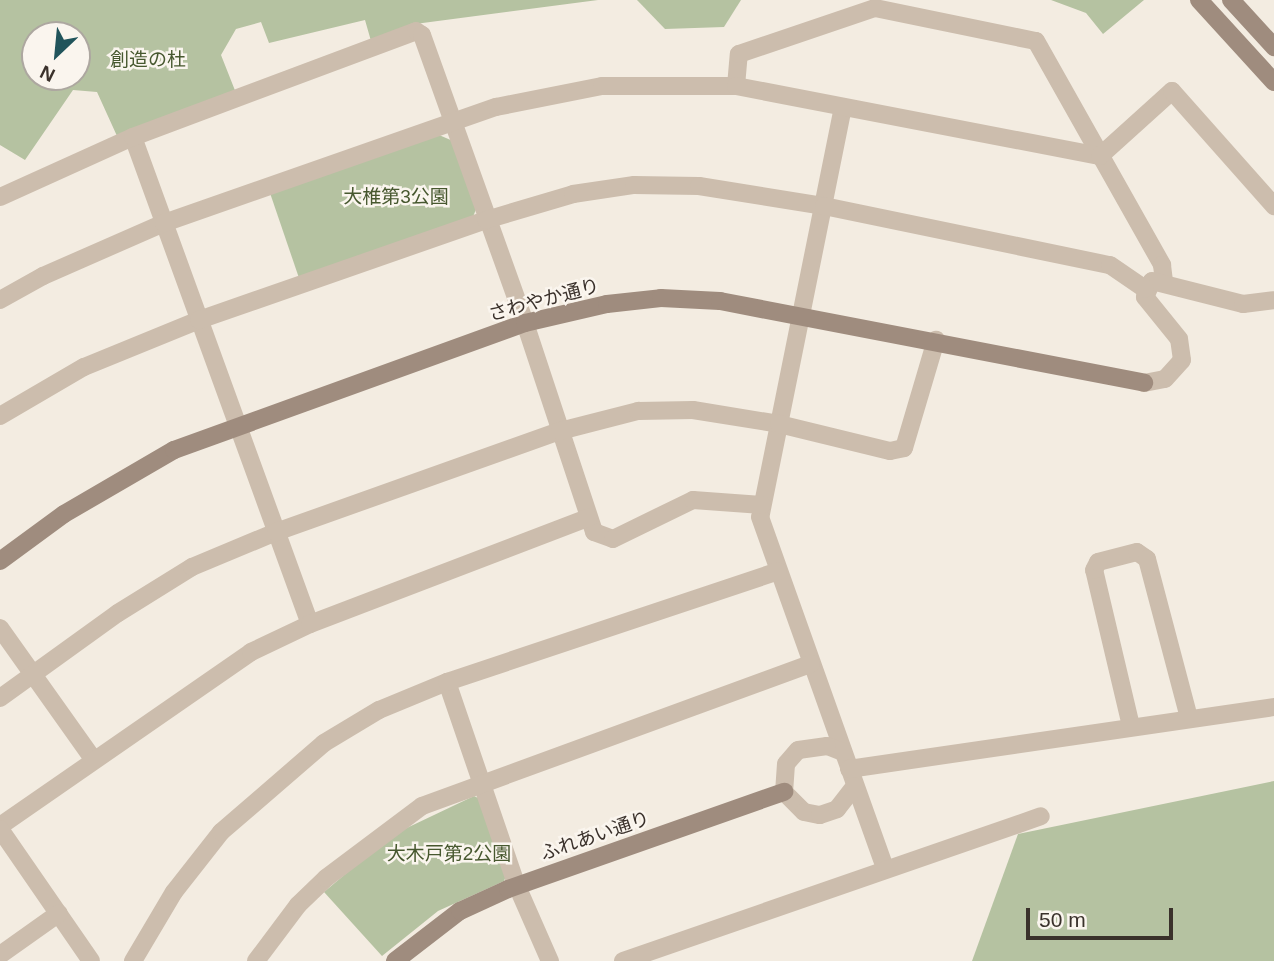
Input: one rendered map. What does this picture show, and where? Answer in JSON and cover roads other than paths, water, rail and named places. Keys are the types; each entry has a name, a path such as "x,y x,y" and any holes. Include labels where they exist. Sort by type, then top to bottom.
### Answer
{"street":[{"path":"1199,0 1274,82"},
{"path":"1231,0 1274,47"},
{"path":"736,86 739,54 875,8 1036,41 1162,265 1164,281"},
{"path":"0,197 133,137 416,31 422,35 525,323 594,532 613,539 692,500 762,505"},
{"path":"0,300 43,276 164,223 452,123 545,94 603,86 736,86 1101,156"},
{"path":"1101,156 1172,91 1274,206"},
{"path":"843,107 803,316 760,517 885,869"},
{"path":"133,137 310,624"},
{"path":"0,416 84,367 199,320 486,220 573,194 634,184 699,186 824,206 1110,265 1145,289 1152,281 1164,281 1243,304 1274,300"},
{"name":"さわやか通り","path":"0,561 117,481 174,450 525,323 607,304 662,298 720,301 936,340 1144,383 1164,379 1182,360 1179,339 1145,298 1145,289"},
{"path":"0,698 192,567 275,532 560,431 638,411 693,410 779,424 890,452 904,448 936,340"},
{"path":"91,961 0,827 93,758 231,665 310,624 588,518"},
{"path":"1131,726 1094,570 1098,562 1137,552 1147,559 1189,718"},
{"path":"133,961 174,892 221,832 268,788 335,736 379,710 447,682 778,571"},
{"path":"0,628 93,758"},
{"path":"256,961 298,905 372,840 422,806 483,781 811,664"},
{"path":"447,682 517,886 550,961"},
{"path":"852,778 1131,726 1274,707"},
{"path":"843,752 827,746 798,750 786,764 784,793 804,812 820,815 837,809 852,778"},
{"name":"ふれあい通り","path":"395,961 460,911 517,886 784,793"},
{"path":"623,961 1041,816"},
{"path":"0,955 59,914"}],"park label":[{"name":"創造の杜","path":"148,60"},
{"name":"大椎第3公園","path":"396,197"},
{"name":"大木戸第2公園","path":"449,854"}]}
